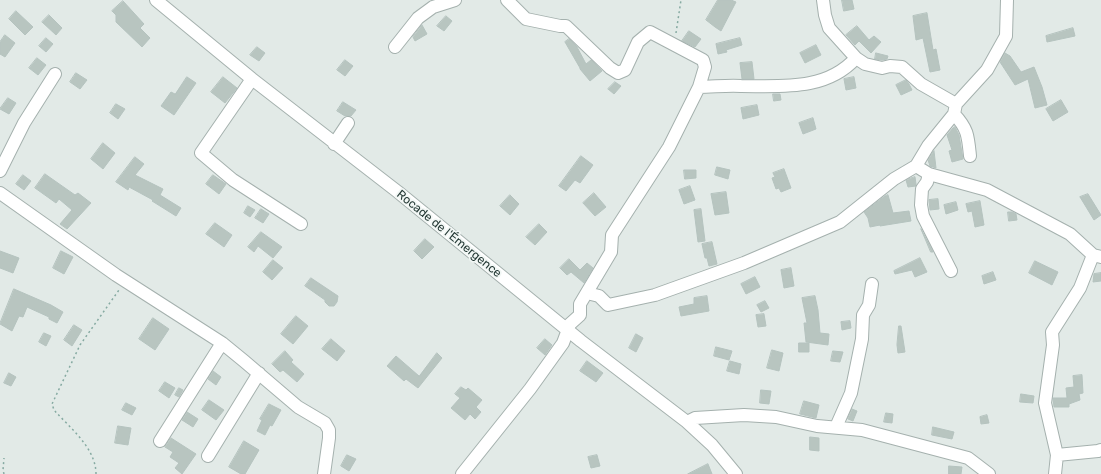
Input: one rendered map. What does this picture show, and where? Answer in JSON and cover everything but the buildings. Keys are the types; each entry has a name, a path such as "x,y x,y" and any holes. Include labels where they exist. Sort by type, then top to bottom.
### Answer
{"street":[{"name":"Rocade de l'Émergence","path":"156,0 252,79 334,144 398,192 615,368 687,422 712,445 736,474"},
{"path":"395,47 418,18 433,7 455,0"},
{"path":"462,474 530,389 563,343 570,324 580,315 580,304 611,252 612,235 669,147 699,87 705,67 703,60 650,32 638,42 625,70 618,73 610,68 566,26 526,19 507,0"},
{"path":"824,0 825,15 829,28 856,58 865,64 882,68 890,66 902,68 955,109 968,134 970,156"},
{"path":"587,293 599,296 608,304 655,295 744,263 840,222 894,178 916,166 928,146 955,109 987,70 1006,36 1007,0"},
{"path":"699,87 788,87 806,84 836,74 850,65 856,58"},
{"path":"0,171 24,124 55,74"},
{"path":"252,79 201,153 233,180 301,224"},
{"path":"334,144 348,123"},
{"path":"916,166 929,174 987,190 1070,234 1097,256 1080,288 1052,332 1053,346 1045,403 1057,455 1054,474"},
{"path":"929,174 927,182 922,189 921,205 923,216 951,272"},
{"path":"0,193 126,281 222,343 298,407 325,423 329,430 329,438 324,474"},
{"path":"836,427 851,393 862,339 863,315 869,305 872,284"},
{"path":"160,441 222,343"},
{"path":"208,456 259,373"},
{"path":"687,422 695,418 744,415 776,417 817,426 869,432 968,458 989,474"},
{"path":"1057,455 1101,450"}],"path":[{"path":"674,45 681,0"},
{"path":"96,474 95,461 84,443 54,410 52,404 80,346 126,281"},
{"path":"4,458 4,474"}]}
